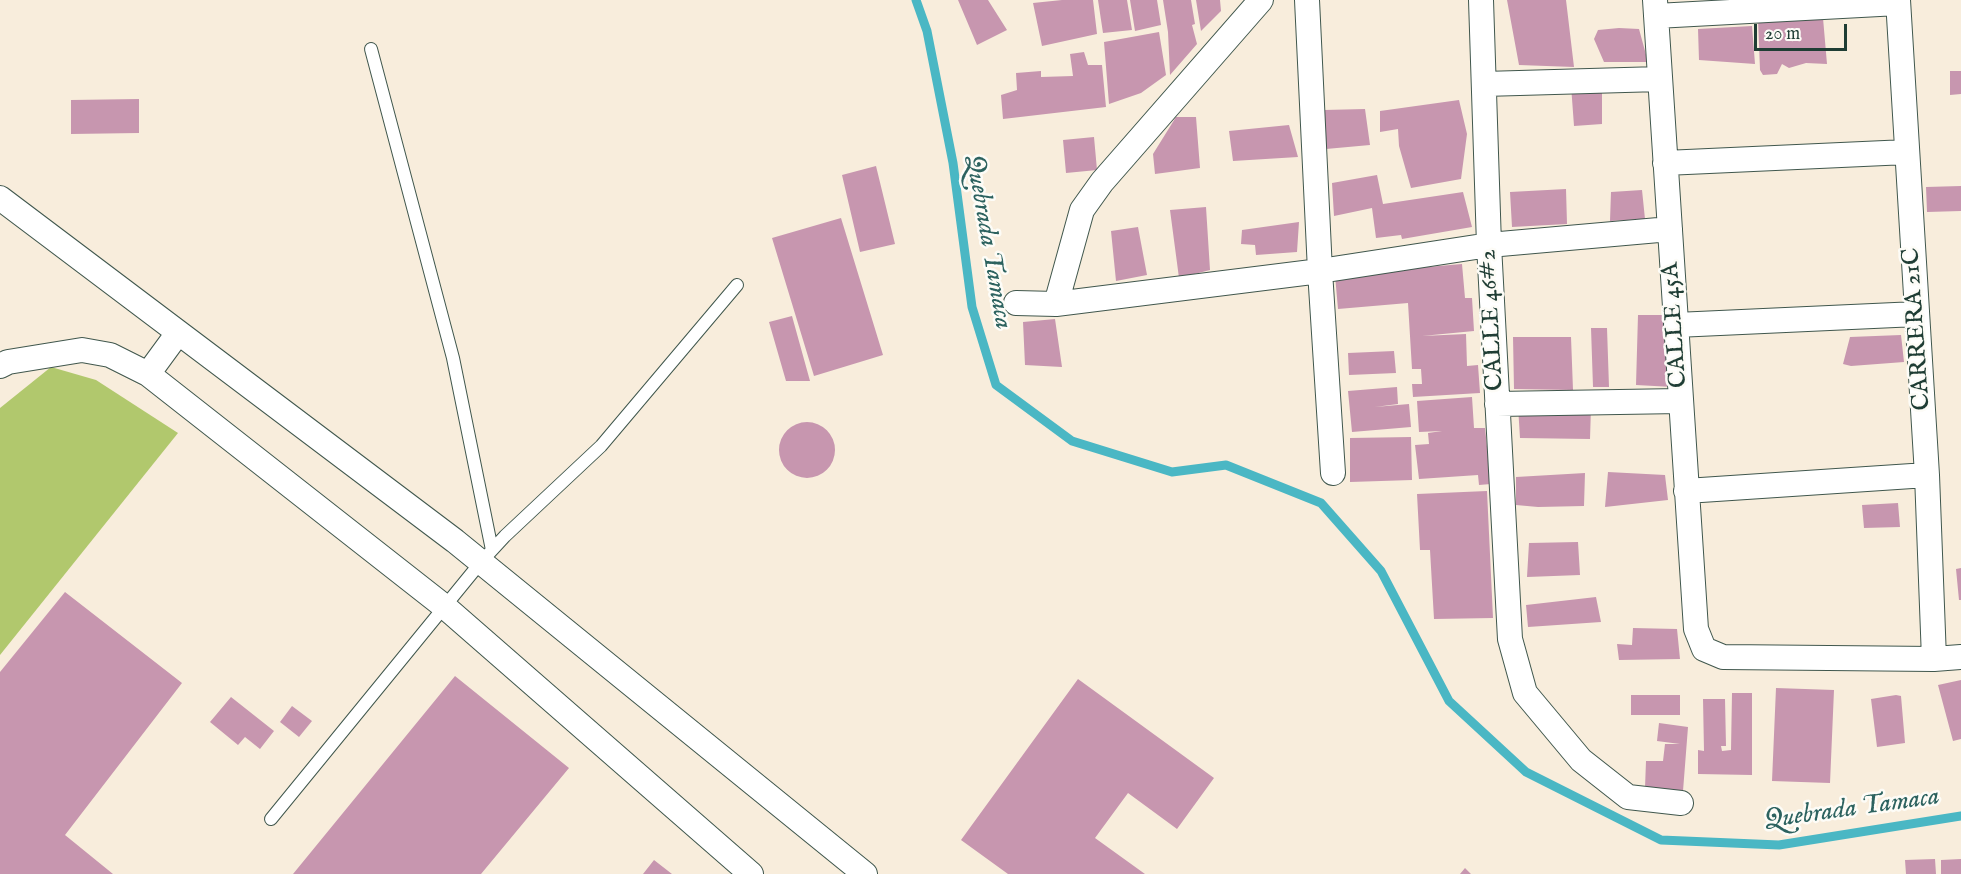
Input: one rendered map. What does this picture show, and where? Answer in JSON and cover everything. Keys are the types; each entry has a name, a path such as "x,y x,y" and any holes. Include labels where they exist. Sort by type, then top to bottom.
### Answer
{"street":[{"path":"1056,304 1082,210 1102,182 1261,0"},
{"path":"1306,0 1320,271 1334,473"},
{"name":"CALLE 46#2","path":"1481,0 1489,245 1510,639 1525,693 1581,760 1628,797 1681,804"},
{"path":"1655,8 1898,2"},
{"name":"CARRERA 21C","path":"1898,2 1927,475 1934,659"},
{"name":"CALLE 45A","path":"1655,8 1696,629 1704,649 1722,657 1934,659"},
{"path":"1484,84 1660,79"},
{"path":"1665,163 1907,152"},
{"path":"0,198 178,333 486,556 865,874"},
{"path":"1016,303 1056,304 1320,271 1489,245 1670,229"},
{"path":"1676,325 1917,314"},
{"path":"148,374 178,333"},
{"path":"0,366 8,362 82,350 110,355 148,374 445,607 751,874"},
{"path":"1497,404 1680,401"},
{"path":"1686,491 1927,475"},
{"path":"1934,659 1961,657"}],"lane":[{"path":"371,49 453,358 486,556"},
{"path":"270,819 486,556 601,446 737,285"}],"green space":[{"path":"51,367 96,380 178,433 0,655 0,408"}],"building":[{"path":"958,0 988,0 1007,30 977,45"},
{"path":"1093,0 1097,34 1042,46 1033,3"},
{"path":"1098,0 1127,0 1132,30 1103,33"},
{"path":"1130,0 1157,0 1161,25 1135,31"},
{"path":"1163,0 1191,0 1195,24 1192,25 1197,44 1170,75 1168,32"},
{"path":"1196,0 1220,0 1221,11 1201,31"},
{"path":"1507,0 1566,0 1574,67 1519,65"},
{"path":"1823,18 1827,64 1806,63 1789,68 1782,64 1777,74 1763,75 1760,70 1758,19"},
{"path":"1752,26 1755,64 1699,60 1698,29"},
{"path":"1639,29 1648,62 1604,62 1594,39 1598,30"},
{"path":"1159,32 1166,75 1141,93 1109,104 1104,42"},
{"path":"1084,52 1088,65 1102,65 1106,107 1003,119 1001,95 1017,90 1016,73 1041,71 1041,77 1073,76 1070,54"},
{"path":"1950,71 1961,71 1961,94 1950,95"},
{"path":"1571,85 1602,85 1602,124 1574,126"},
{"path":"139,99 139,133 71,134 71,100"},
{"path":"1459,100 1467,134 1461,179 1411,188 1399,146 1398,129 1380,132 1380,111"},
{"path":"1365,109 1370,145 1326,149 1324,110"},
{"path":"1176,117 1196,117 1200,168 1155,174 1153,154"},
{"path":"1289,125 1298,157 1233,161 1229,131"},
{"path":"1094,137 1097,170 1066,173 1063,140"},
{"path":"876,166 895,244 860,252 842,175"},
{"path":"1377,175 1383,204 1463,192 1472,227 1402,239 1401,235 1376,238 1372,208 1334,216 1332,183"},
{"path":"1961,186 1961,211 1927,212 1926,187"},
{"path":"1566,189 1567,224 1512,227 1510,192"},
{"path":"1642,190 1645,219 1610,221 1611,192"},
{"path":"1206,207 1210,270 1179,278 1170,210"},
{"path":"841,218 883,355 814,376 772,238"},
{"path":"1299,222 1297,252 1256,255 1255,245 1241,244 1242,230"},
{"path":"1138,227 1147,275 1116,281 1111,231"},
{"path":"1462,264 1465,298 1472,298 1474,331 1422,336 1466,334 1467,366 1478,365 1480,393 1413,397 1412,384 1422,384 1421,369 1412,369 1408,303 1338,309 1335,275"},
{"path":"1638,315 1667,315 1673,387 1636,385"},
{"path":"792,316 810,381 786,381 769,322"},
{"path":"1055,319 1062,367 1025,365 1023,322"},
{"path":"1591,328 1607,328 1609,387 1593,387"},
{"path":"1901,335 1904,362 1851,366 1843,364 1850,337"},
{"path":"1513,337 1571,337 1573,390 1514,389"},
{"path":"1394,351 1396,373 1349,375 1348,353"},
{"path":"1397,387 1398,404 1375,407 1409,404 1411,427 1352,432 1348,391"},
{"path":"1472,397 1474,428 1485,428 1491,484 1479,485 1478,475 1419,479 1415,445 1429,444 1428,433 1442,431 1419,432 1417,401"},
{"path":"1518,406 1591,407 1590,439 1520,438"},
{"path":"807,422 818,424 827,430 833,439 835,450 833,461 827,470 818,476 807,478 796,476 787,470 781,461 779,450 781,439 787,430 796,424"},
{"path":"1411,437 1412,480 1350,482 1350,438"},
{"path":"1608,472 1665,475 1668,500 1605,507"},
{"path":"1585,473 1584,506 1516,505 1516,477"},
{"path":"1487,491 1493,618 1434,619 1430,550 1420,550 1417,494"},
{"path":"1898,503 1900,527 1864,528 1862,505"},
{"path":"1578,542 1580,575 1527,577 1529,543"},
{"path":"1961,568 1961,600 1959,600 1956,569"},
{"path":"65,592 182,683 65,835 113,874 0,874 0,672"},
{"path":"1596,597 1601,622 1528,627 1526,605"},
{"path":"1633,628 1677,629 1680,659 1619,660 1617,644 1632,645"},
{"path":"455,676 569,768 481,874 293,874"},
{"path":"1078,679 1214,778 1177,829 1128,793 1095,838 1145,874 1008,874 961,840"},
{"path":"1961,680 1961,739 1953,741 1938,685"},
{"path":"1776,688 1834,690 1830,783 1772,781"},
{"path":"1732,693 1752,693 1752,775 1698,774 1698,750 1704,751 1703,699 1725,699 1726,746 1721,746 1722,751 1731,750"},
{"path":"1631,695 1680,695 1680,715 1631,715"},
{"path":"1901,696 1905,743 1877,747 1871,699"},
{"path":"231,697 274,731 260,749 245,737 238,745 210,722"},
{"path":"292,706 312,721 299,737 280,722"},
{"path":"1659,723 1688,727 1683,791 1645,788 1646,761 1663,761 1665,744 1680,744 1657,741"},
{"path":"1935,859 1936,874 1906,874 1905,860"},
{"path":"1961,859 1961,874 1941,874 1941,860"},
{"path":"654,860 672,874 643,874"},
{"path":"1465,868 1471,874 1460,874"}],"waterway":[{"name":"Quebrada Tamaca","path":"916,0 927,31 953,163 972,307 996,385 1072,441 1172,472 1226,465 1321,503 1381,571 1449,701 1526,772 1661,840 1779,845 1961,816"}]}
